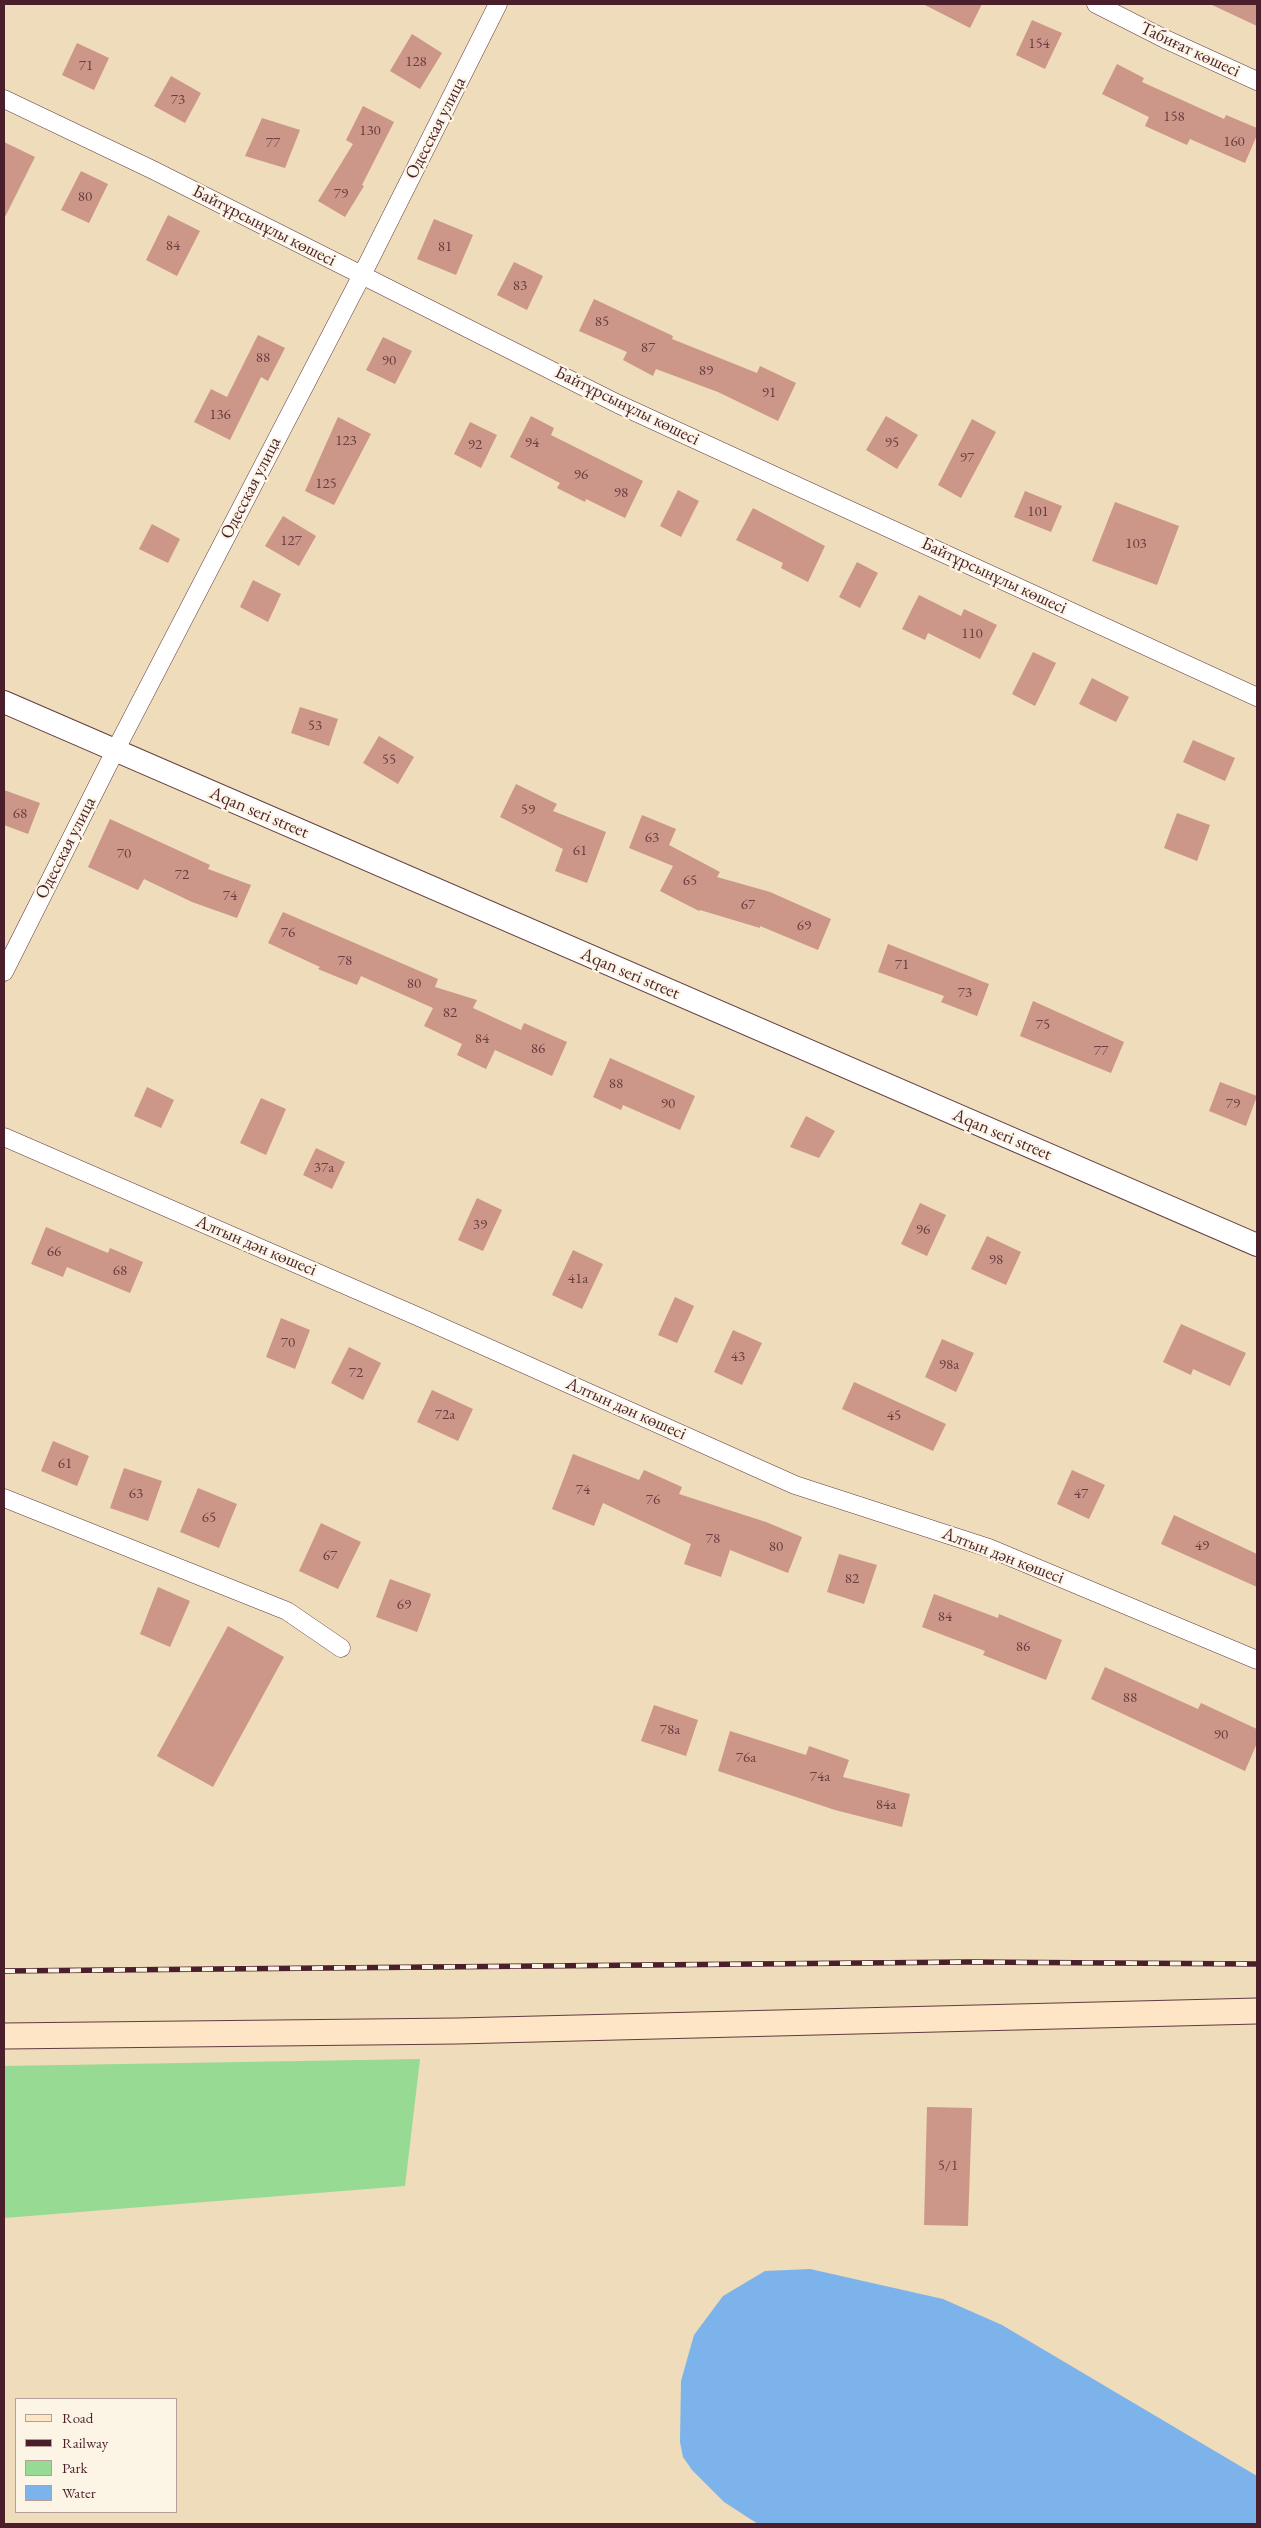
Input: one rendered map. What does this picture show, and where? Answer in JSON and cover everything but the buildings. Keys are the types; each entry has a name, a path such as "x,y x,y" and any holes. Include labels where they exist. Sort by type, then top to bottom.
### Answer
{"main road":[{"path":"4,2036 457,2031 1257,2011"}],"street":[{"name":"Одесская улица","path":"4,972 115,751 362,275 498,4"},
{"name":"Табиғат көшесі","path":"1096,4 1257,82"},
{"name":"Байтұрсынұлы көшесі","path":"4,100 153,170 618,404 1257,697"},
{"name":"Aqan seri street","path":"4,702 1257,1245"},
{"name":"Алтын дән көшесі","path":"4,1137 419,1317 795,1485 989,1548 1257,1660"},
{"path":"4,1498 287,1611 341,1648"}],"green space":[{"path":"420,2059 405,2186 4,2218 4,2066"}],"water":[{"path":"810,2269 943,2299 1002,2325 1257,2476 1257,2524 758,2524 724,2502 692,2470 683,2457 680,2442 681,2381 694,2335 723,2296 765,2271"}],"railway":[{"path":"4,1971 969,1962 1257,1964"}]}
